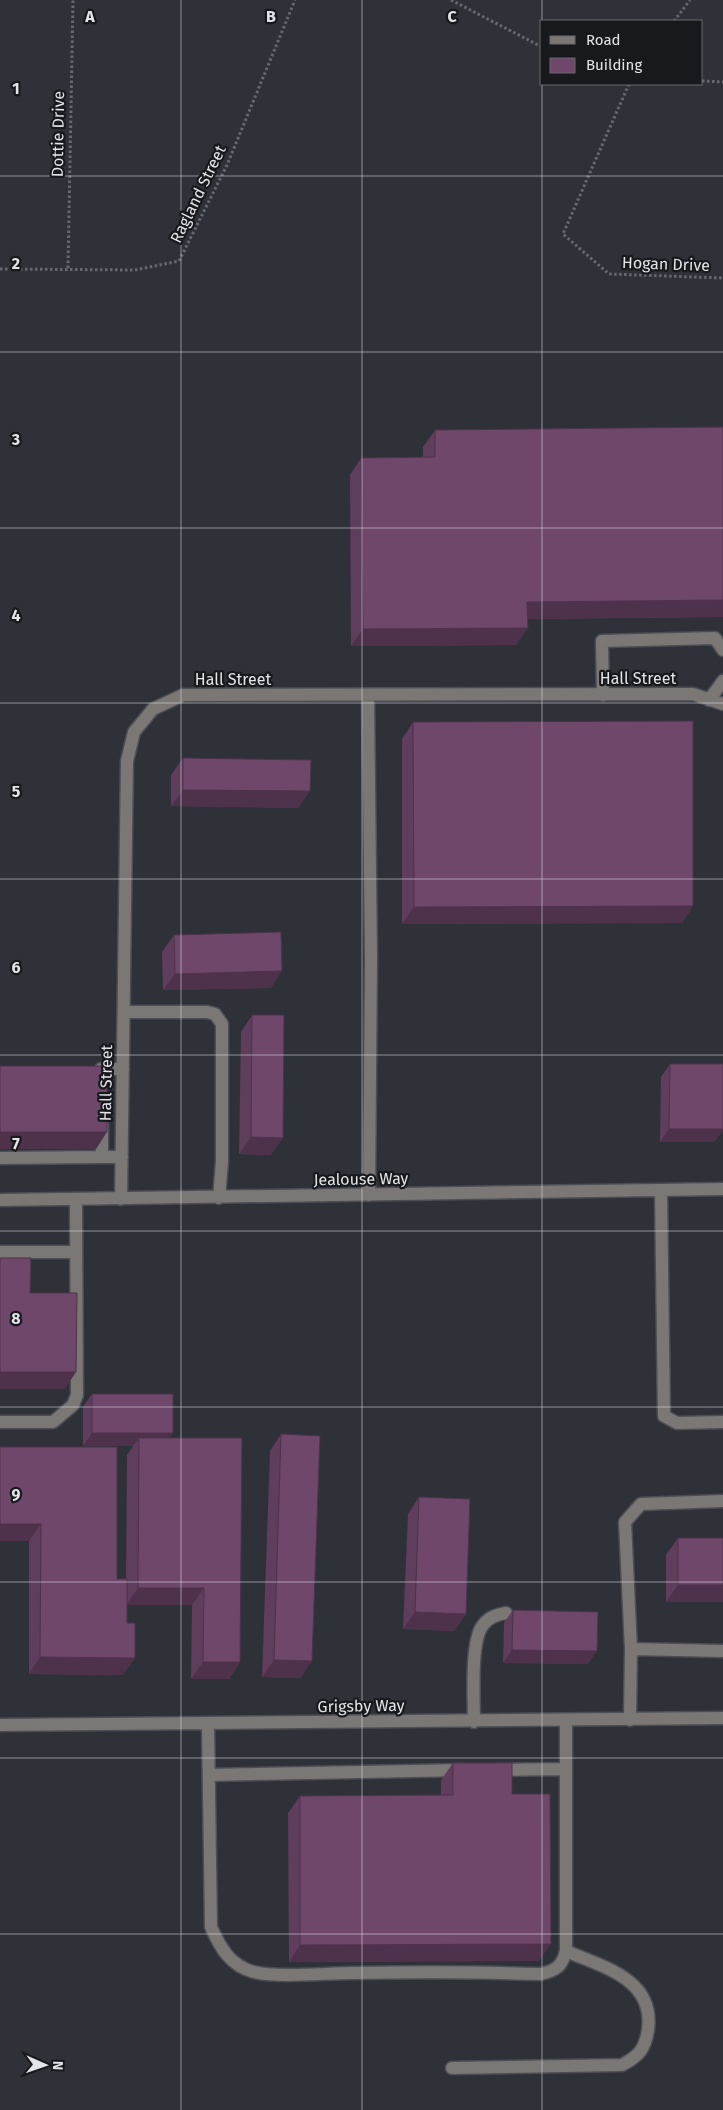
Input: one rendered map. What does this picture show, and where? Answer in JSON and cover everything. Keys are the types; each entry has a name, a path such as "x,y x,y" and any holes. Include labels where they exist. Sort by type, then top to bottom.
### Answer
{"street":[{"path":"603,695 602,641 715,638 723,650"},
{"path":"709,700 723,681"},
{"name":"Hall Street","path":"121,1200 127,761 134,732 153,709 183,695 693,694 723,704"},
{"path":"368,696 371,958 369,1195"},
{"path":"124,1012 207,1012 216,1014 222,1024 222,1161 219,1198"},
{"path":"102,1088 97,1069 123,1069"},
{"path":"102,1108 102,1157"},
{"path":"0,1158 122,1157"},
{"name":"Jealouse Way","path":"0,1200 121,1200 723,1188"},
{"path":"661,1190 664,1416 677,1423 723,1422"},
{"path":"0,1422 53,1422 73,1405 77,1395 76,1200"},
{"path":"0,1252 76,1252"},
{"path":"630,1720 631,1649 625,1522 640,1504 723,1501"},
{"path":"474,1722 477,1641 481,1627 490,1617 506,1613"},
{"path":"631,1649 723,1651"},
{"name":"Grigsby Way","path":"0,1724 474,1722 723,1718"},
{"path":"208,1724 211,1927 221,1950 237,1964 254,1972 286,1974 451,1972 541,1974 555,1971 563,1963 566,1951 566,1720"},
{"path":"209,1775 566,1769"},
{"path":"452,2068 622,2065 636,2058 645,2044 648,2028 648,2015 642,1994 631,1981 566,1951"}],"path":[{"name":"Dottie Drive","path":"68,268 73,0"},
{"name":"Ragland Street","path":"0,269 68,268 135,270 179,261 227,165 295,0"},
{"path":"451,0 540,46"},
{"path":"675,20 690,0"},
{"path":"703,81 723,82"},
{"name":"Hogan Drive","path":"629,85 563,234 609,274 723,278"}],"building":[{"path":"723,427 723,600 527,602 528,628 363,629 361,458 435,457 435,430"},
{"path":"693,721 693,906 414,907 413,722"},
{"path":"183,758 311,760 310,791 183,790"},
{"path":"281,932 282,971 175,974 174,935"},
{"path":"252,1015 284,1015 283,1138 251,1137"},
{"path":"670,1064 723,1064 723,1129 669,1129"},
{"path":"0,1066 107,1066 107,1132 0,1132"},
{"path":"0,1258 31,1258 30,1293 77,1293 76,1372 0,1372"},
{"path":"92,1394 173,1394 173,1433 92,1433"},
{"path":"281,1434 320,1436 312,1661 274,1660"},
{"path":"139,1438 242,1438 240,1662 203,1662 204,1588 138,1588"},
{"path":"0,1447 117,1447 117,1579 127,1579 127,1623 135,1623 135,1658 40,1657 41,1524 0,1524"},
{"path":"419,1497 470,1499 466,1614 415,1612"},
{"path":"678,1538 723,1538 723,1585 678,1585"},
{"path":"513,1610 598,1612 597,1651 512,1650"},
{"path":"453,1763 512,1763 512,1794 550,1794 551,1944 300,1945 300,1796 453,1795"}]}
